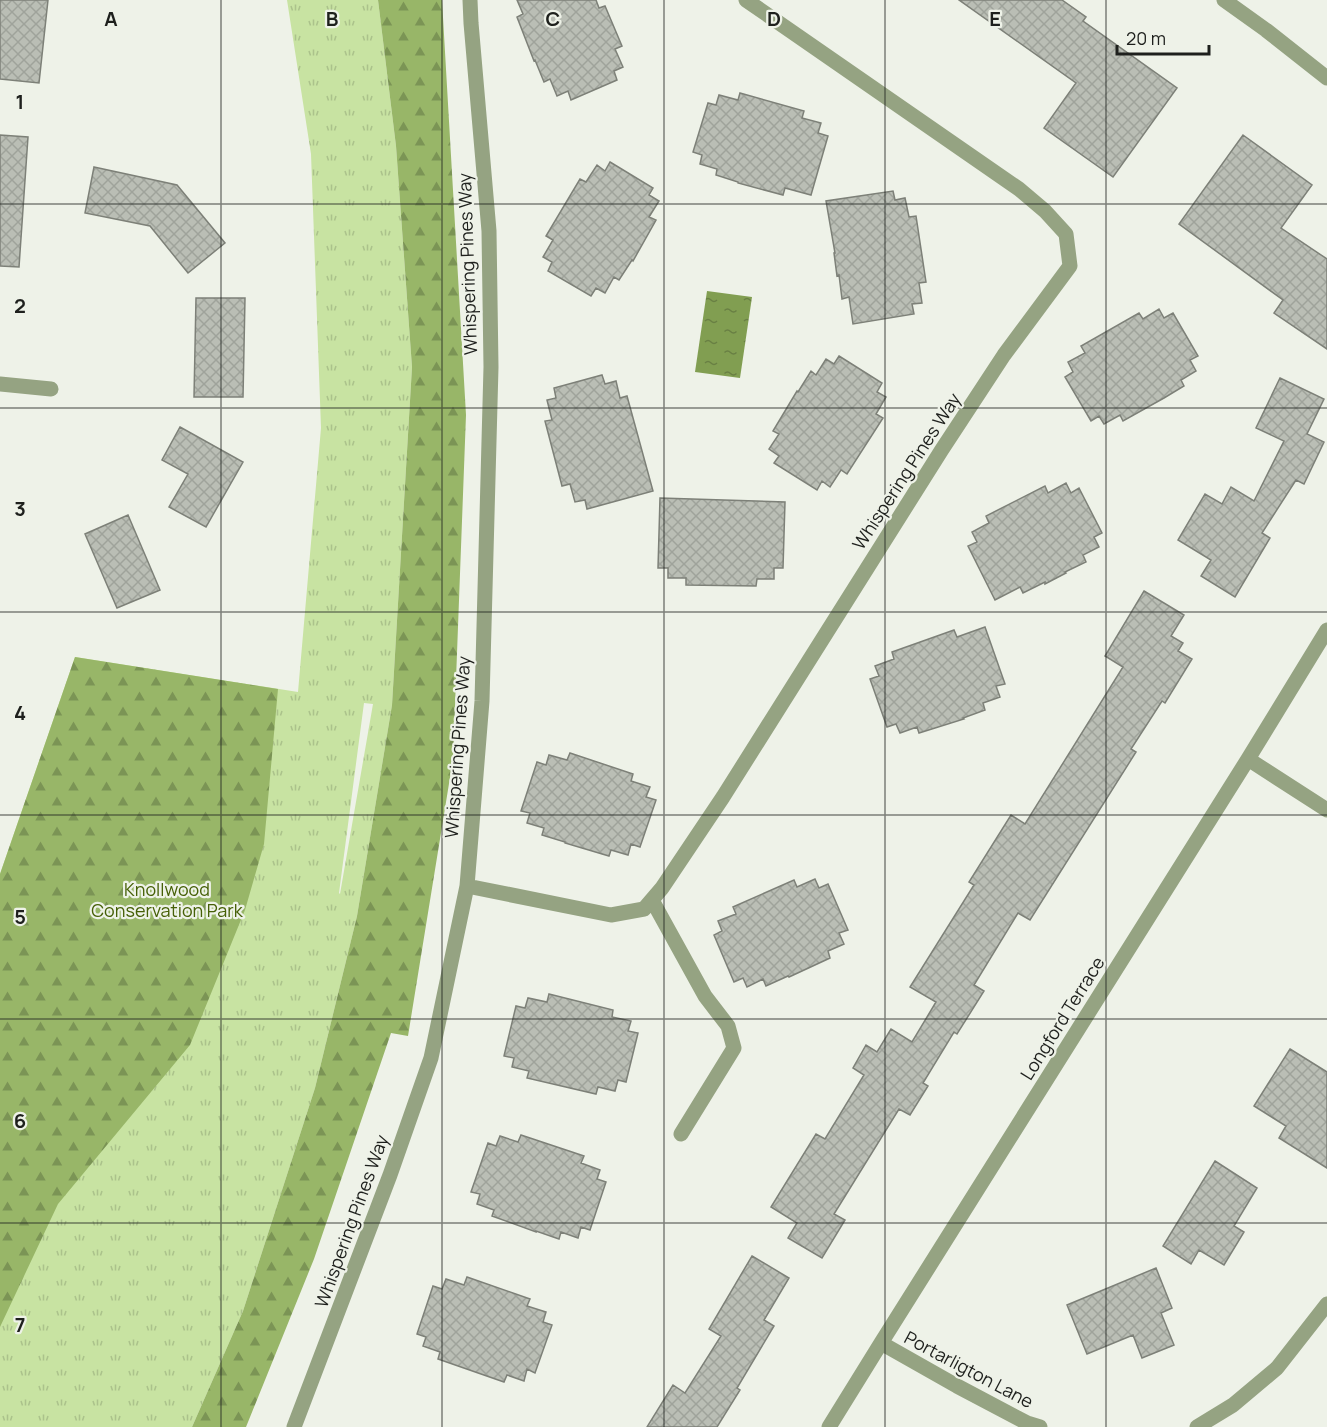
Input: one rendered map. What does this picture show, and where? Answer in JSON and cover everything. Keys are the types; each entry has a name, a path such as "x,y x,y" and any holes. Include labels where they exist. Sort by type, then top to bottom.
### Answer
{"street":[{"name":"Whispering Pines Way","path":"294,1427 390,1175 431,1058 467,886 482,701 491,368 489,231 470,0"},
{"name":"Whispering Pines Way","path":"467,886 611,915 644,909 662,888 723,797 1004,355 1070,266 1066,234 1045,211 1019,189 746,0"},
{"path":"1224,0 1327,78"},
{"path":"0,384 51,389"},
{"name":"Longford Terrace","path":"829,1427 1327,630"},
{"path":"1248,759 1327,810"},
{"path":"651,900 705,996 728,1026 734,1048 681,1134"},
{"path":"1197,1427 1233,1406 1277,1368 1327,1304"},
{"name":"Portarligton Lane","path":"881,1343 1027,1423 1040,1427"}],"green space":[{"name":"Knollwood Conservation Park","path":"287,0 378,0 396,146 412,367 392,705 357,916 315,1088 243,1311 192,1427 0,1427 0,874 75,657 298,692 321,428 311,154","holes":["364,703 373,704 340,894"]},
{"path":"378,0 442,0 466,415 453,759 408,1036 391,1033 314,1259 246,1427 192,1427 243,1311 315,1088 357,916 392,705 412,367 396,146"},
{"path":"75,657 278,689 264,844 245,910 190,1045 58,1204 0,1327 0,874"}],"water":[{"path":"707,291 752,297 740,378 695,372"}],"building":[{"path":"0,0 48,0 39,83 0,79"},
{"path":"517,0 596,0 599,8 605,6 622,46 615,49 623,67 614,71 617,80 571,100 568,91 557,96 550,79 544,82 534,61 517,17 523,14"},
{"path":"959,0 1062,0 1086,17 1083,21 1177,88 1113,177 1044,128 1076,83"},
{"path":"740,93 804,111 802,118 821,123 818,133 828,136 811,195 785,188 783,195 738,183 716,175 717,169 700,164 702,155 693,152 708,103 716,105 719,95 738,100"},
{"path":"0,135 28,137 19,267 0,266"},
{"path":"1243,135 1312,185 1281,228 1327,259 1327,349 1274,313 1283,300 1179,224"},
{"path":"610,162 653,188 649,195 659,201 649,217 656,220 633,261 619,280 614,277 605,293 596,288 591,296 548,271 552,262 543,257 553,240 546,236 580,179 586,182 597,165 605,171"},
{"path":"94,167 177,185 225,243 188,273 150,226 85,213"},
{"path":"893,191 895,200 905,198 909,217 916,216 926,282 919,283 922,303 912,304 914,314 853,324 849,297 842,299 826,201"},
{"path":"196,298 245,298 243,397 194,397"},
{"path":"1159,309 1164,318 1173,313 1198,356 1190,360 1196,371 1181,380 1184,386 1123,421 1120,415 1104,424 1099,416 1091,421 1065,377 1073,372 1068,362 1085,353 1081,346 1139,313 1143,319"},
{"path":"839,356 882,383 877,392 886,397 876,414 883,418 847,474 841,470 830,487 822,481 817,490 774,463 779,456 769,449 779,434 773,431 811,371 816,375 826,359 834,364"},
{"path":"602,375 605,384 616,381 620,398 627,396 653,491 587,509 585,500 575,502 570,484 562,486 545,421 552,420 547,400 556,398 554,388"},
{"path":"1280,378 1324,399 1307,434 1324,442 1304,484 1296,480 1262,533 1270,538 1235,597 1201,576 1211,560 1178,540 1205,494 1222,504 1231,487 1254,501 1284,441 1256,428"},
{"path":"180,427 243,462 206,527 169,507 188,474 162,460"},
{"path":"1066,483 1071,493 1079,488 1102,533 1094,537 1099,547 1083,555 1086,562 1045,584 1045,582 1023,593 1020,587 995,600 968,546 977,542 972,532 989,523 986,516 1045,486 1048,493"},
{"path":"660,498 785,502 783,568 774,568 774,579 757,579 756,586 686,585 686,578 668,578 668,568 658,568"},
{"path":"128,515 160,590 117,608 85,534"},
{"path":"1144,591 1184,615 1171,636 1183,643 1178,651 1192,659 1165,703 1162,701 1131,749 1136,752 1030,920 1018,913 974,985 984,991 957,1034 954,1032 923,1083 928,1086 910,1115 899,1109 834,1214 845,1220 822,1258 788,1238 797,1223 771,1207 816,1134 825,1139 864,1075 853,1068 866,1045 877,1052 891,1029 912,1042 936,1002 910,987 974,885 969,882 1011,815 1025,824 1123,667 1105,656"},
{"path":"985,627 1005,684 996,686 1000,697 983,703 985,710 919,733 917,727 900,733 896,724 887,727 870,679 879,676 875,666 894,659 892,652 954,630 957,637"},
{"path":"570,753 633,774 631,781 650,787 646,797 656,800 640,847 631,844 628,855 611,850 609,856 565,843 542,835 544,828 527,823 530,813 521,811 537,762 546,765 549,755 567,760"},
{"path":"815,879 819,888 828,884 848,930 839,933 844,944 828,951 830,958 766,986 763,979 747,987 743,978 734,982 714,935 722,931 718,921 736,914 733,907 794,880 797,887"},
{"path":"549,994 613,1010 612,1017 631,1021 628,1031 638,1033 626,1082 618,1080 615,1091 598,1087 596,1094 527,1078 529,1071 512,1067 514,1058 504,1056 516,1006 525,1008 528,998 547,1002"},
{"path":"1290,1049 1327,1072 1327,1168 1279,1138 1286,1126 1254,1106"},
{"path":"521,1135 584,1156 581,1163 600,1170 597,1179 606,1182 590,1230 581,1227 578,1238 561,1232 559,1239 536,1232 492,1216 494,1210 477,1204 480,1194 471,1192 488,1143 496,1146 500,1136 518,1142"},
{"path":"1215,1161 1257,1188 1234,1226 1244,1232 1224,1265 1199,1250 1191,1264 1163,1246"},
{"path":"752,1256 789,1278 764,1320 774,1326 737,1388 740,1390 717,1427 647,1427 673,1385 685,1393 721,1336 709,1329"},
{"path":"1156,1268 1172,1308 1161,1313 1174,1345 1142,1358 1133,1335 1087,1354 1067,1305"},
{"path":"467,1277 530,1299 527,1306 546,1312 543,1322 552,1325 535,1373 527,1369 524,1381 507,1375 504,1382 438,1359 440,1352 423,1346 426,1337 417,1334 433,1286 442,1289 446,1279 464,1285"}]}
